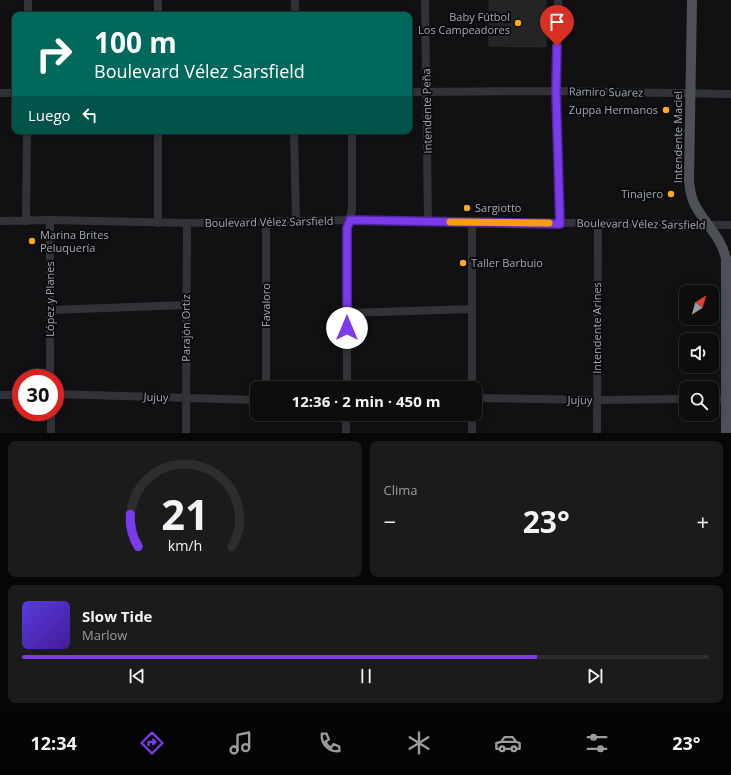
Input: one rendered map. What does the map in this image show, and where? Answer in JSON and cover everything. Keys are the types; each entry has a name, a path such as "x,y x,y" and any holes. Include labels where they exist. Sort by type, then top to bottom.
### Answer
{"main road":[{"name":"Intendente Maciel","path":"692,0 688,175 690,193 695,206 723,247 726,259 728,399 726,433"}],"street":[{"path":"28,0 28,12"},
{"path":"158,0 158,12"},
{"path":"295,0 295,12"},
{"name":"Intendente Peña","path":"425,0 428,222"},
{"path":"558,0 556,91 560,224"},
{"name":"Ramiro Suarez","path":"412,92 556,91 731,94"},
{"path":"0,93 12,93"},
{"path":"26,220 27,134"},
{"path":"158,134 158,223"},
{"path":"294,134 296,221"},
{"path":"346,381 347,228 352,210 352,134"},
{"name":"Boulevard Vélez Sarsfield","path":"0,221 50,220 187,224 350,220 560,224 731,225"},
{"name":"López y Planes","path":"50,220 50,369"},
{"name":"Favaloro","path":"266,222 266,381"},
{"path":"472,222 472,381"},
{"name":"Parajón Ortiz","path":"186,433 187,224"},
{"name":"Intendente Arines","path":"597,433 598,224"},
{"path":"50,310 186,305"},
{"path":"347,313 472,309"},
{"name":"Jujuy","path":"64,394 250,400"},
{"path":"0,396 12,395"},
{"name":"Jujuy","path":"482,398 597,400 679,399"},
{"path":"50,421 51,433"},
{"path":"346,421 346,433"},
{"path":"472,421 472,433"}],"building":[{"name":"Baby Fútbol Los Campeadores","path":"489,0 546,0 546,47 489,46"}],"slow traffic":[{"path":"450,222 549,223"}],"place":[{"name":"Baby Fútbol Los Campeadores","path":"518,23"},
{"name":"Zuppa Hermanos","path":"666,110"},
{"name":"Tinajero","path":"671,194"},
{"name":"Sargiotto","path":"467,208"},
{"name":"Marina Brites Peluquería","path":"32,241"},
{"name":"Taller Barbuio","path":"463,263"}],"route":[{"path":"347,328 347,228 350,220 560,224 556,91 557,46"}]}
